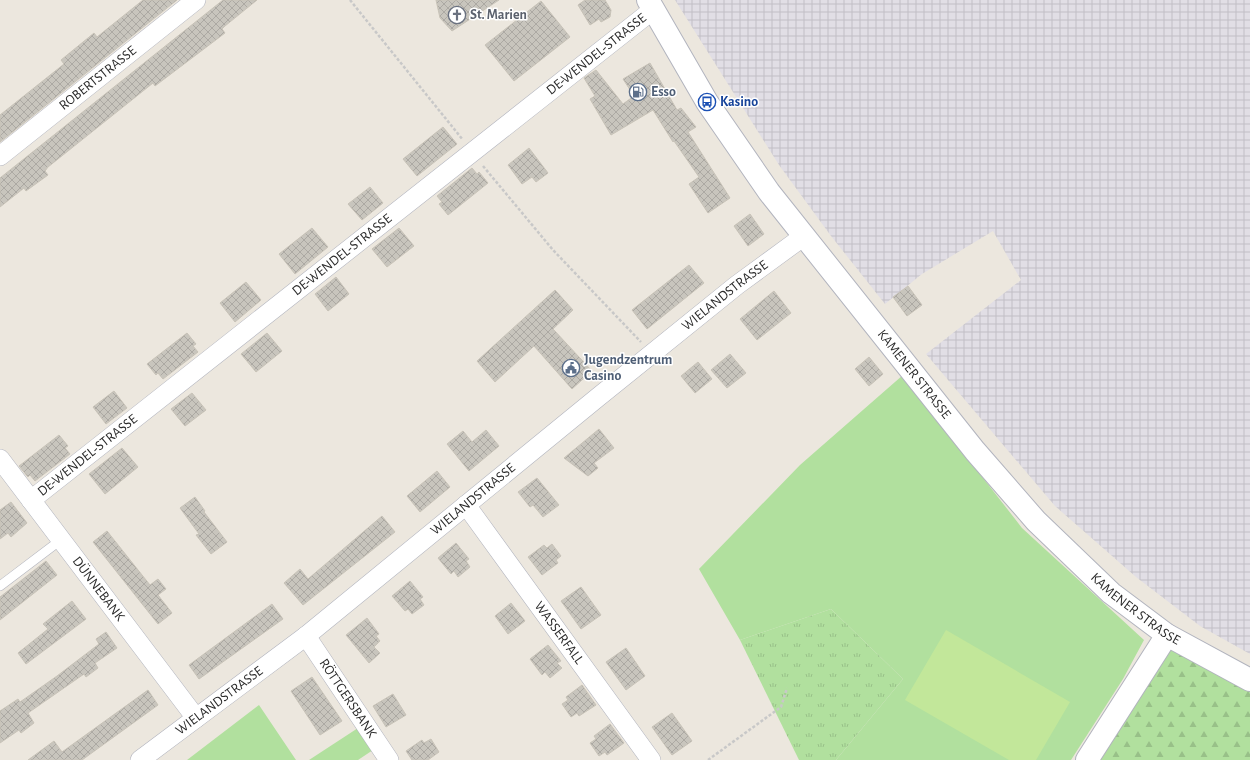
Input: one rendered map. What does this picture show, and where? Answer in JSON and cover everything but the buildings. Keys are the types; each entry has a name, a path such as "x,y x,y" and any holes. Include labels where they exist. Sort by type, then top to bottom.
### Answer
{"main road":[{"name":"KAMENER STRASSE","path":"651,5 711,108 752,169 975,451 1036,522 1112,593 1167,635 1250,680"},
{"path":"1086,760 1167,635"}],"street":[{"name":"ROBERTSTRASSE","path":"0,156 196,0"},
{"name":"DE-WENDEL-STRASSE","path":"30,500 651,5"},
{"name":"WIELANDSTRASSE","path":"140,760 306,636 737,285 804,236"},
{"name":"DÜNNEBANK","path":"0,459 196,718"},
{"name":"WASSERFALL","path":"466,505 652,760"},
{"name":"RÖTTGERSBANK","path":"306,636 389,760"}],"lane":[{"path":"0,586 62,539"}],"path":[{"path":"350,0 431,99"},
{"path":"504,191 553,250 653,354"},
{"path":"708,760 781,707 787,688"}],"shaded area":[{"path":"675,0 1250,0 1250,654 1200,626 1136,577 1055,506 926,354 1021,280 993,231 922,274 885,304 831,236 779,165"}],"green space":[{"path":"903,375 1022,528 1144,640 1123,679 1071,760 836,760 903,679 831,609 740,640 699,569 800,465"},
{"path":"831,609 903,679 836,760 799,760 740,640"},
{"path":"946,630 1070,702 1036,760 1009,760 905,700"},
{"path":"1172,641 1250,690 1250,760 1098,760"},
{"path":"259,705 296,760 187,760"},
{"path":"358,728 373,750 358,760 309,760"}],"place":[{"name":"St. Marien","path":"457,15"},
{"name":"Esso","path":"638,92"},
{"name":"Kasino","path":"707,102"},
{"name":"Jugendzentrum Casino","path":"571,368"}]}
